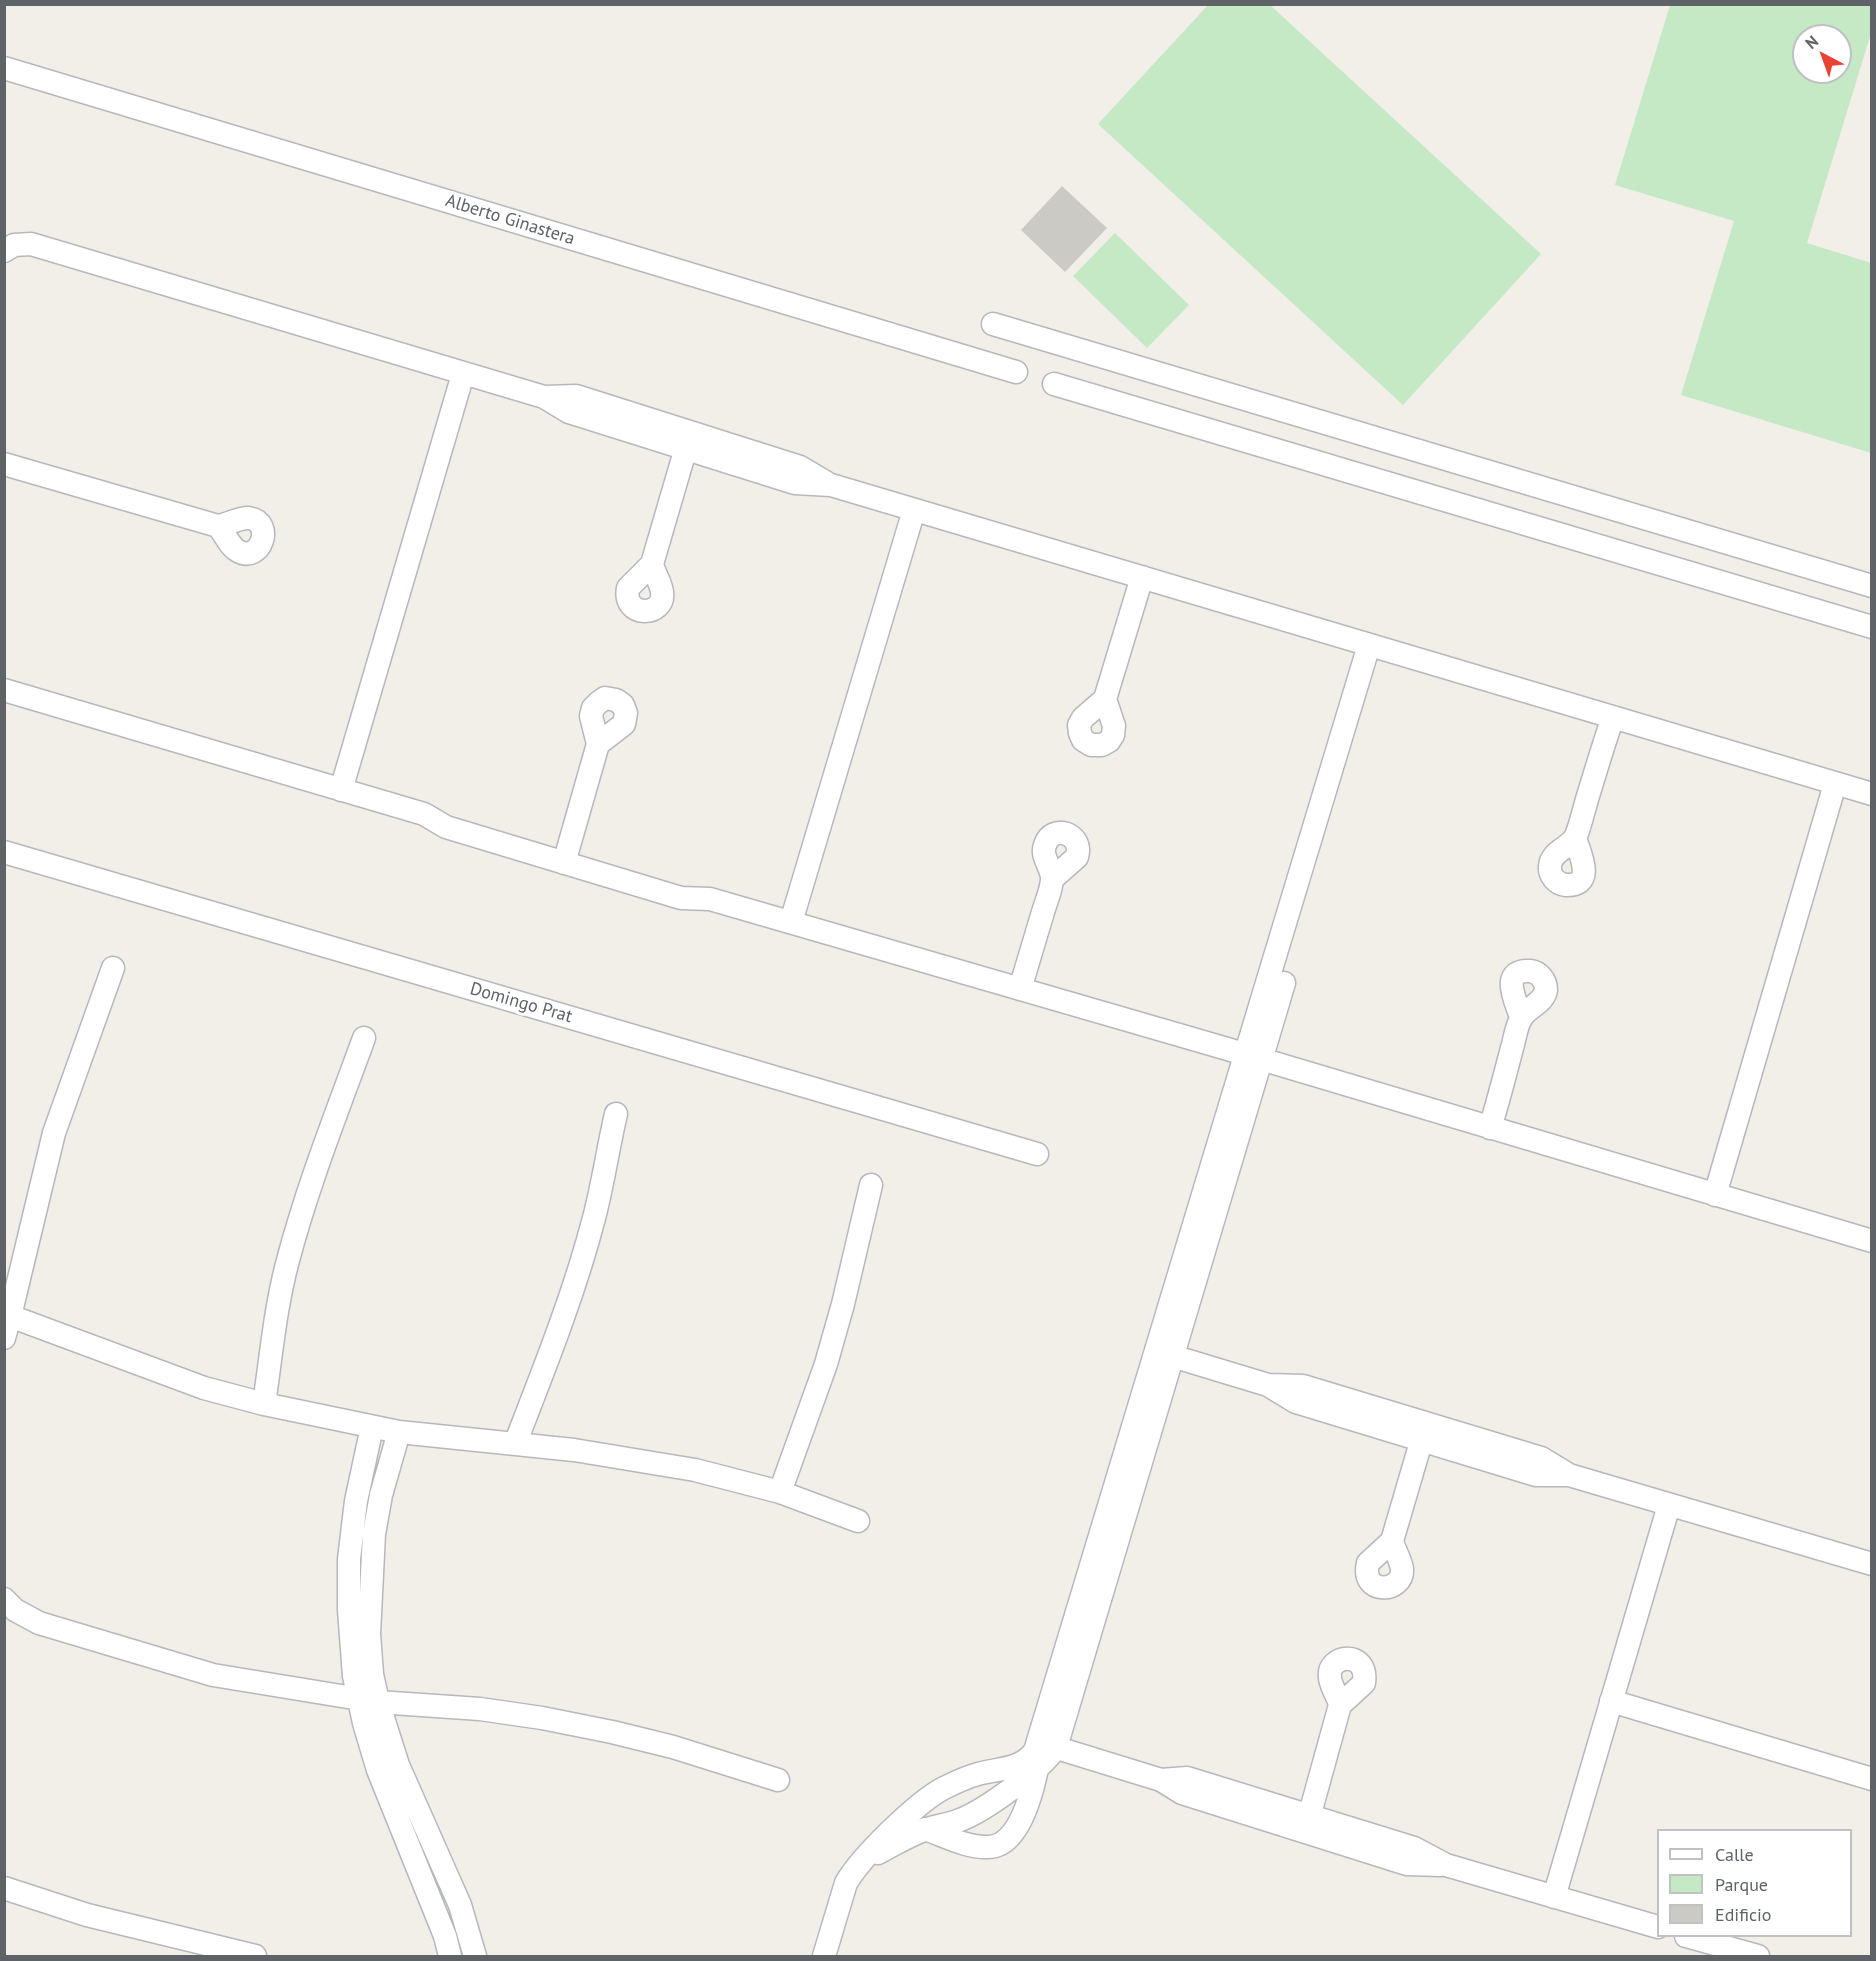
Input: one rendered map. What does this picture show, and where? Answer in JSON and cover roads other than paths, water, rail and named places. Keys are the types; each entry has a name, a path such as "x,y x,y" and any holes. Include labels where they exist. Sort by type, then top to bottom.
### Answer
{"street":[{"name":"Alberto Ginastera","path":"4,68 1016,372"},
{"path":"4,250 14,245 31,244 544,397 576,396 688,440 800,467 831,485 1872,794"},
{"path":"993,324 1872,586"},
{"path":"341,790 463,374"},
{"path":"1054,384 1872,627"},
{"path":"652,564 688,440"},
{"path":"4,464 218,526"},
{"path":"790,922 914,510"},
{"path":"1105,699 1142,577"},
{"path":"925,1829 965,1844 991,1847 1001,1843 1011,1834 1032,1796 1040,1754 1165,1354 1377,647"},
{"path":"4,690 424,814 451,814 566,856 687,884 710,899 1254,1057 1872,1241"},
{"path":"1575,838 1612,717"},
{"path":"566,856 598,744"},
{"path":"1715,1195 1835,784"},
{"name":"Domingo Prat","path":"4,852 1037,1154"},
{"path":"1020,989 1052,879"},
{"path":"4,1338 54,1133 113,968"},
{"path":"1490,1128 1521,1018"},
{"path":"264,1404 277,1310 288,1263 320,1161 364,1038"},
{"path":"515,1444 555,1341 577,1275 594,1216 615,1114"},
{"path":"780,1492 814,1404 826,1364 843,1304 871,1185"},
{"path":"10,1316 194,1384 264,1404 399,1432 574,1450 695,1470 780,1492 858,1521"},
{"path":"1165,1354 1268,1385 1303,1386 1424,1432 1541,1458 1569,1475 1872,1564"},
{"path":"372,1427 356,1501 349,1559 349,1610 354,1676 369,1701 460,1905 475,1956"},
{"path":"399,1432 381,1495 374,1534 369,1634 372,1674 364,1723 378,1770 441,1924 450,1956"},
{"path":"1392,1541 1424,1432"},
{"path":"1554,1897 1669,1505"},
{"path":"4,1599 15,1610 39,1623 213,1675 369,1701 480,1709 554,1720 673,1747 778,1780"},
{"path":"1611,1701 1872,1779"},
{"path":"1307,1823 1340,1705"},
{"path":"863,1861 925,1829 962,1820 987,1806 1040,1754"},
{"path":"824,1956 846,1883 852,1873 897,1825 943,1789 978,1774 1002,1771 1040,1754 1161,1780 1182,1793 1307,1823 1407,1864 1446,1865 1657,1926"},
{"path":"4,1888 87,1914 255,1956"},
{"path":"1693,1937 1758,1956"}]}
